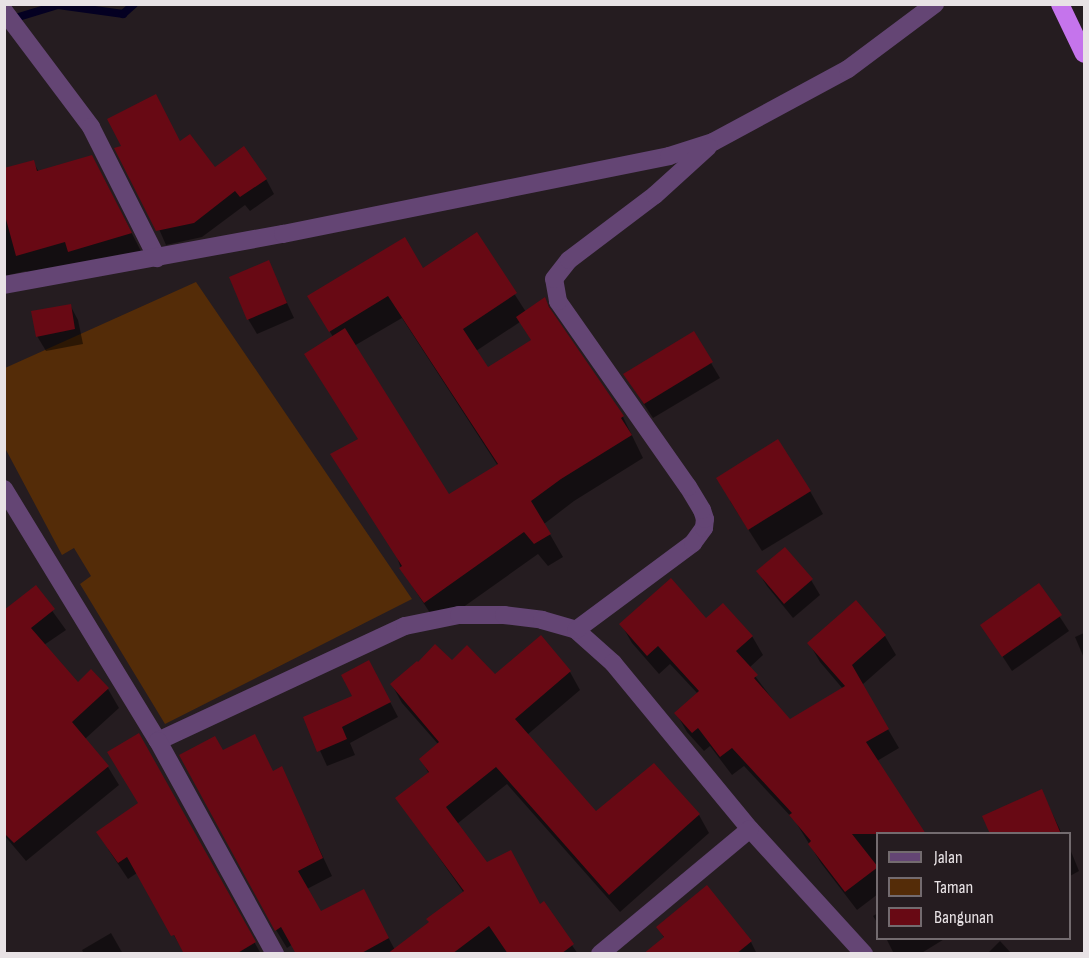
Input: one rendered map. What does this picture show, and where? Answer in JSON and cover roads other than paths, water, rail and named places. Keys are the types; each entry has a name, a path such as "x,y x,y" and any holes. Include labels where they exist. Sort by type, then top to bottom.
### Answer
{"highway":[{"path":"1060,4 1084,54"}],"street":[{"path":"4,285 157,258 669,156 713,142 848,69 935,4"},
{"path":"4,10 91,127 157,258"},
{"path":"576,630 693,543 704,528 705,519 688,487 558,302 554,279 569,260 655,195 713,142"},
{"path":"4,489 158,741 275,954"},
{"path":"158,741 405,626 459,615 504,615 542,620 576,630 614,663 750,829 864,954"},
{"path":"600,954 750,829"}],"waterway":[{"path":"12,19 58,5 123,14 134,4"}]}
